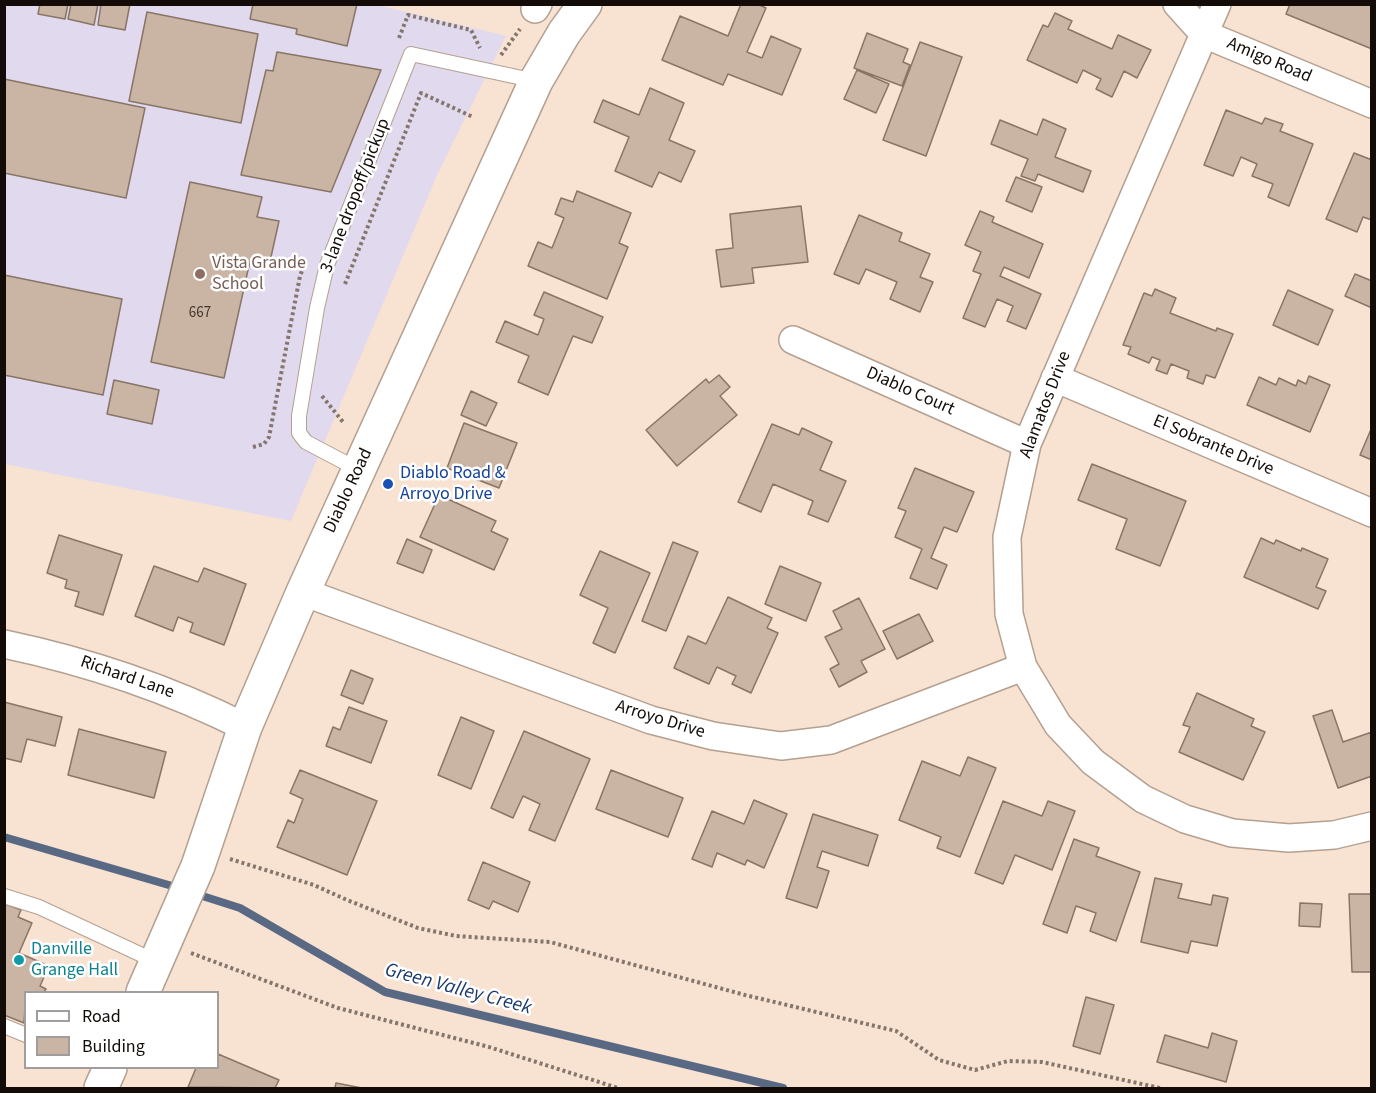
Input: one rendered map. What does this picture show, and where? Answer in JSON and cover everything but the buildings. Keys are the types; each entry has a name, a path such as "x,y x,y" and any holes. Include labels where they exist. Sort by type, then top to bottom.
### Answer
{"street":[{"name":"Diablo Road","path":"145,991 200,858 245,727 303,592 536,81 564,33 585,4"},
{"name":"Amigo Road","path":"1177,4 1204,34 1371,104"},
{"name":"Alamatos Drive","path":"1217,4 1027,444 1007,537 1009,614 1023,667 1058,724 1093,762 1143,799 1175,814 1232,833 1289,838 1334,835 1371,826"},
{"name":"Diablo Court","path":"793,340 1027,444"},
{"name":"El Sobrante Drive","path":"1055,378 1371,513"},
{"name":"Arroyo Drive","path":"303,592 651,720 713,736 781,746 831,740 1023,667"},
{"name":"Richard Lane","path":"4,644 58,656 138,680 185,698 245,727"}],"lane":[{"name":"3-lane dropoff/pickup","path":"359,470 306,442 299,433 299,416 317,308 327,265 411,54 536,81"},
{"path":"4,896 163,948"},
{"path":"4,1026 24,1034"}],"path":[{"path":"492,72 536,7"},
{"path":"343,287 422,93 473,117"},
{"path":"321,394 343,422"},
{"path":"200,858 305,882 418,928 456,936 550,942 745,995 896,1031 939,1060 975,1070 1008,1061 1042,1062 1160,1089"},
{"path":"163,948 338,1008 489,1047 618,1089"}],"shaded area":[{"name":"Vista Grande School","path":"4,5 378,5 506,36 438,173 291,521 5,464"}],"waterway":[{"name":"Green Valley Creek","path":"4,837 179,888"},
{"name":"Green Valley Creek","path":"193,893 240,908 385,992 783,1088"}],"place":[{"name":"Vista Grande School","path":"200,274"},
{"name":"Diablo Road & Arroyo Drive","path":"388,484"},
{"name":"Danville Grange Hall","path":"19,960"}]}
